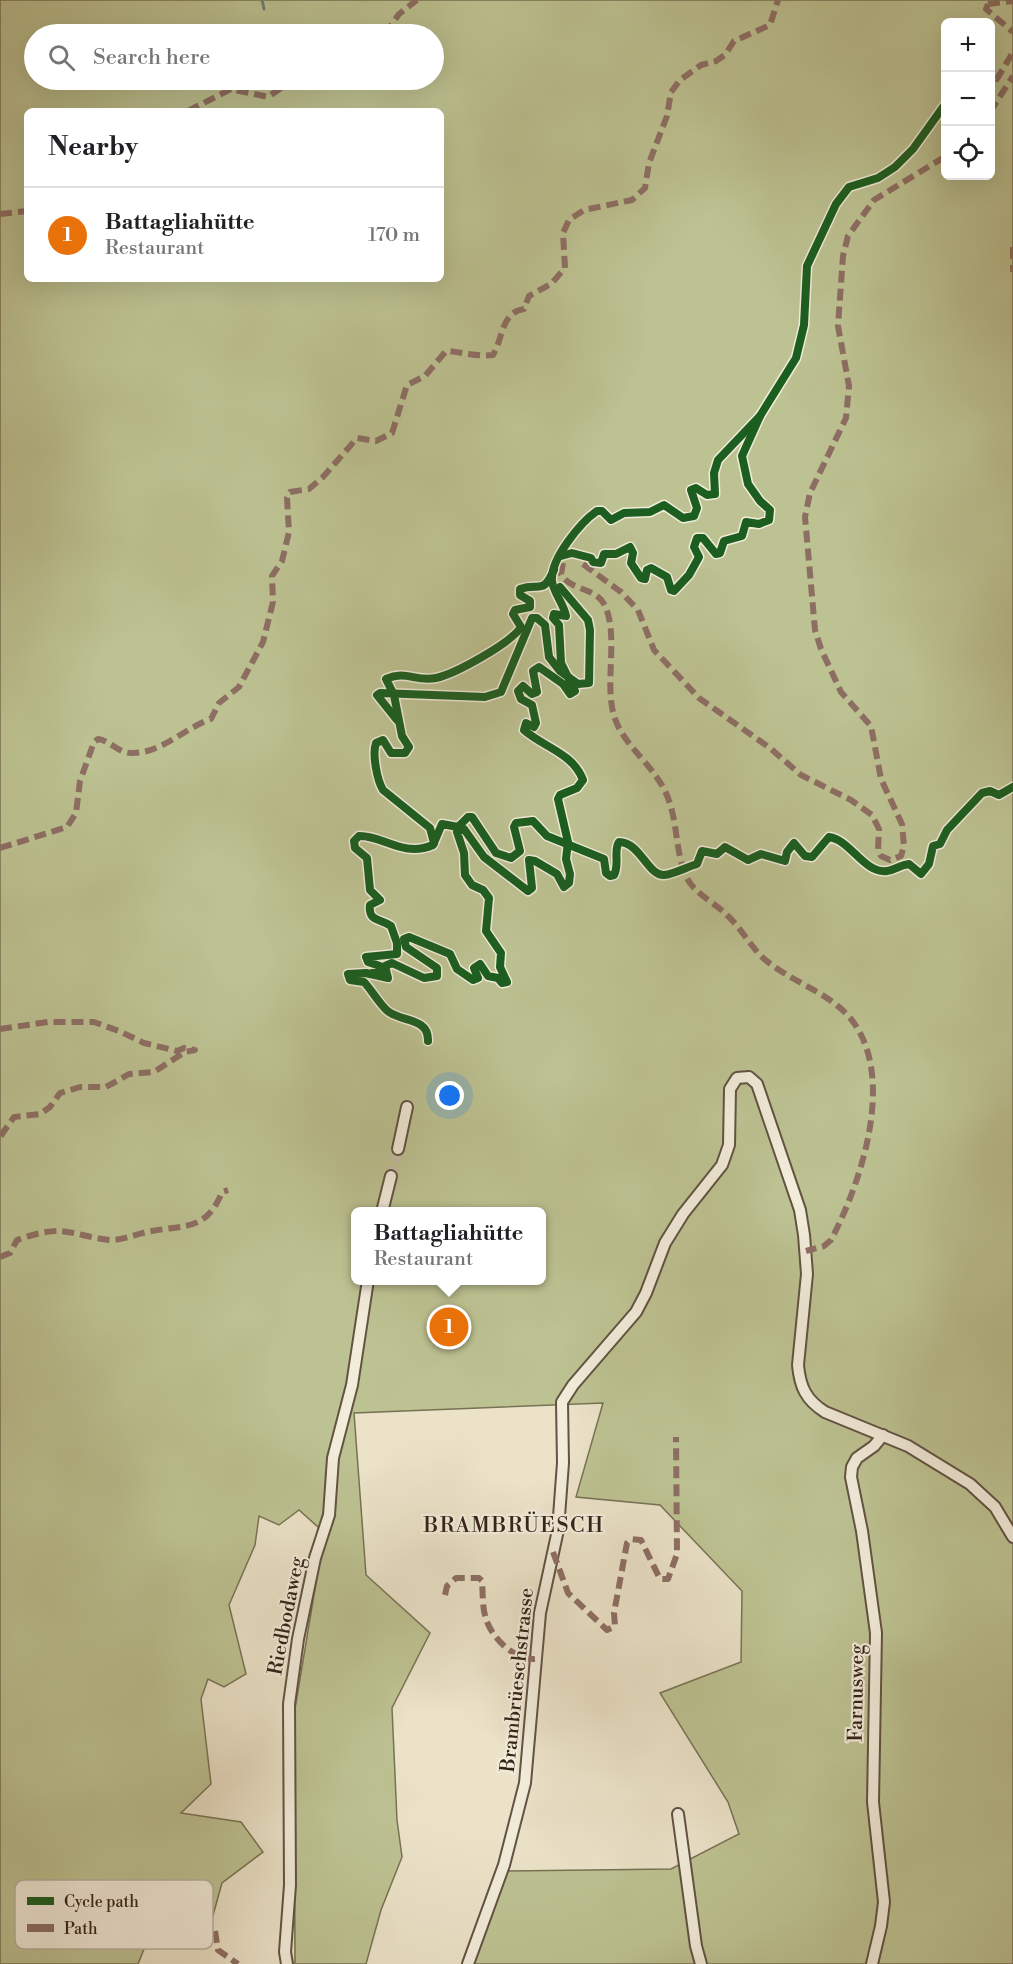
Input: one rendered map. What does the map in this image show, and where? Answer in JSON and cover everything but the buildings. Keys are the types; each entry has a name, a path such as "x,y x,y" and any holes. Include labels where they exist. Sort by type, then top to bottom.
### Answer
{"street":[{"name":"Brambrüeschstrasse","path":"468,1964 504,1864 525,1783 540,1613 560,1510 562,1402 573,1385 636,1312 646,1293 665,1242 683,1214 722,1165 729,1145 730,1089 737,1078 748,1077 757,1084 800,1210 807,1274 798,1365 799,1380 813,1404 908,1446 986,1496 1013,1537"},
{"path":"398,1149 407,1131 407,1107"},
{"path":"383,1207 392,1176"},
{"name":"Riedbodaweg","path":"287,1964 285,1952 290,1885 288,1776 291,1692 315,1557 329,1515 333,1458 352,1385 367,1285"},
{"name":"Farnusweg","path":"872,1964 882,1926 884,1902 873,1802 876,1633 862,1531 851,1477 852,1467 857,1458 874,1446 882,1435"},
{"path":"678,1814 696,1946 701,1964"}],"green space":[{"path":"0,0 1013,0 1013,1964 474,1964 506,1871 671,1869 739,1834 728,1802 660,1693 741,1662 742,1591 660,1505 576,1497 603,1403 354,1413 366,1575 430,1633 392,1708 397,1820 402,1857 381,1910 366,1964 295,1964 294,1715 321,1553 318,1527 299,1510 279,1525 259,1516 255,1545 229,1605 246,1674 224,1687 208,1679 201,1699 211,1784 181,1813 241,1822 263,1852 222,1883 213,1915 213,1880 15,1880 15,1949 144,1949 138,1964 0,1964"}],"waterway":[{"path":"262,0 264,9"}],"tunnel":[{"path":"391,1176 398,1149"}],"marked path":[{"path":"392,24 399,14 417,0"},
{"path":"0,848 67,827 76,813 80,781 94,742 98,739 123,752 143,752 163,745 211,719 219,703 239,687 263,642 273,602 272,576 282,561 289,532 287,498 290,492 309,489 323,477 357,438 376,441 392,433 407,385 425,376 446,351 493,355 511,315 524,309 529,296 551,284 565,268 563,233 569,220 584,210 632,200 645,188 649,163 667,116 671,92 680,80 701,65 716,61 725,55 734,41 770,25 778,0"},
{"path":"988,4 1013,1"},
{"path":"988,4 986,9 1013,32"},
{"path":"992,72 993,78 997,79 1013,52"},
{"path":"995,104 1013,76"},
{"path":"194,108 229,90"},
{"path":"236,90 268,97 278,90"},
{"path":"583,564 621,592 638,610 654,650 699,698 770,748 801,775 851,800 872,815 879,829 878,850 881,856 890,860 901,856 904,846 902,824 881,779 871,726 841,692 821,649 815,630 805,517 810,493 846,418 849,386 838,326 843,256 848,236 874,200 941,159"},
{"path":"0,214 24,211"},
{"path":"1013,247 1013,272"},
{"path":"563,563 561,574 565,579 595,595 604,604 611,628 610,685 613,712 622,733 665,791 673,813 680,857 687,878 700,894 732,920 762,957 842,1009 851,1019 865,1043 872,1070 873,1099 870,1130 863,1160 853,1190 831,1240 824,1246 806,1251"},
{"path":"0,1029 48,1022 94,1022 144,1043 177,1051 184,1048 195,1050 185,1052 154,1072 129,1074 106,1087 80,1087 60,1093 50,1107 40,1114 14,1117 0,1137"},
{"path":"0,1257 10,1253 17,1240 47,1232 63,1231 111,1240 194,1224 210,1213 222,1192 228,1190"},
{"path":"553,1552 568,1593 607,1630 615,1626 614,1613 627,1543 631,1539 641,1540 660,1579 668,1579 677,1554 676,1437"},
{"path":"445,1595 447,1586 456,1578 479,1578 482,1581 485,1614 493,1633 512,1652 535,1659"},
{"path":"215,1931 218,1950 238,1964"}],"cycle path":[{"path":"561,556 572,553 601,563 604,554 616,554 630,547 633,553 631,563 641,578 645,579 647,570 651,568 667,577 671,590 674,591 689,575 699,557 694,547 697,538 703,538 716,554 720,553 724,541 742,536 746,522 759,524 769,520 770,510 760,501 748,484 742,456 760,416 796,358 804,325 807,266 836,204 849,187 878,178 895,167 913,149 941,110"},
{"path":"428,1041 427,1034 420,1024 389,1012 364,982 350,980 348,974 366,973 388,978 385,966 392,963 424,978 437,976 437,968 406,947 404,939 409,937 450,954 457,969 473,980 478,978 474,968 480,964 488,976 498,978 502,983 507,982 500,967 501,953 486,931 489,898 483,890 472,885 465,875 464,853 457,832 464,829 484,857 528,891 532,888 529,860 557,874 564,887 569,883 570,874 566,859 568,842 558,799 560,795 577,788 583,780 572,763 565,757 524,730 526,723 534,727 536,723 532,705 521,699 518,691 523,686 532,694 537,692 533,671 539,667 563,684 570,694 575,691 561,663 559,625 553,618 554,614 566,616 552,581 556,562 561,552 575,532 597,511 602,511 611,520 624,513 650,512 664,505 683,518 694,516 697,508 691,490 696,488 707,495 715,494 714,473 718,460 760,416"},
{"path":"434,843 430,828 383,790 379,780 375,760 376,743 383,740 391,753 405,753 409,747 402,736 394,695 386,679 399,676 436,678 456,671 495,649 521,627 513,614 515,610 530,607 530,601 520,595 520,589 543,586 554,570"},
{"path":"397,720 377,695 380,693 485,697 501,692 532,618 537,618 545,625 549,657 560,671 578,684 589,683 590,630 588,620 560,587"},
{"path":"370,974 380,970 380,966 368,962 366,957 397,954 397,943 391,926 371,914 370,905 380,900 370,890 367,858 355,848 354,841 359,836 402,848 422,848 433,845 442,824 458,827 468,817 472,817 496,853 511,858 520,851 514,827 516,823 533,821 547,836 604,859 606,873 610,876 616,871 619,842 633,847 653,870 664,875 697,864 702,851 717,854 725,847 748,860 761,854 785,861 787,852 794,843 805,856 812,857 829,837 837,839 864,862 879,871 887,871 909,864 921,874 929,864 933,846 940,844 947,830 982,793 990,791 999,795 1013,787"}],"place":[{"name":"Battagliahütte","path":"449,1327"}],"district":[{"name":"BRAMBRÜESCH","path":"514,1526"}]}
